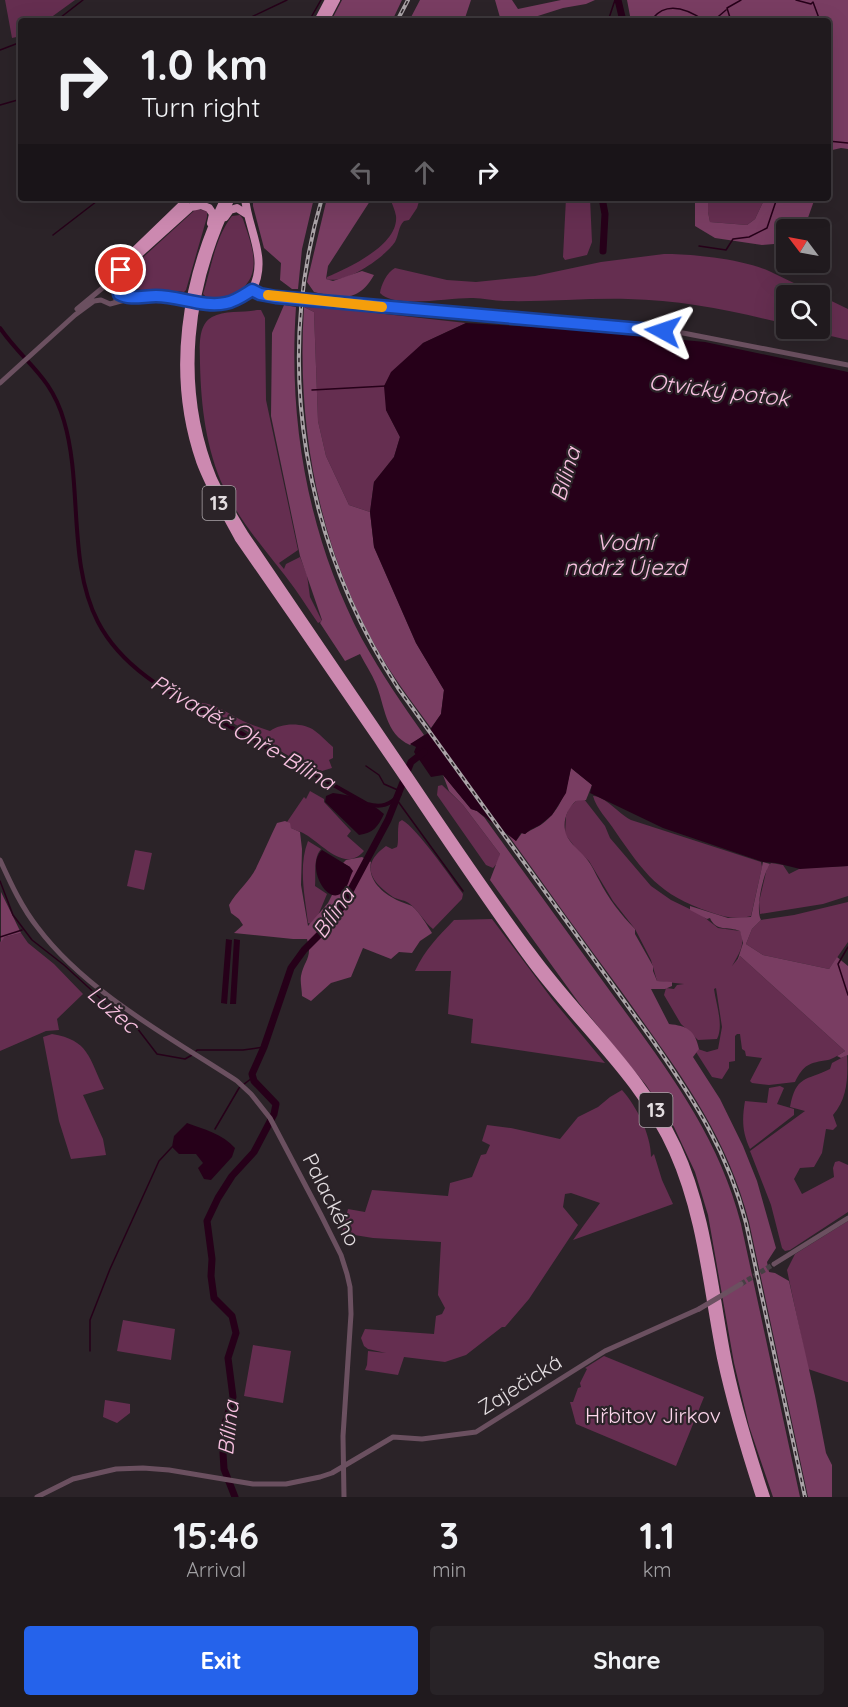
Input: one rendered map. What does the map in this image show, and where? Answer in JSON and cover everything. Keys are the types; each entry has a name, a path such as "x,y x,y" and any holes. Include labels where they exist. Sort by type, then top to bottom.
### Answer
{"highway":[{"path":"320,18 329,0"},
{"path":"327,18 336,0"},
{"path":"108,285 121,264 186,201"},
{"name":"13","path":"224,201 189,306 184,355 186,404 200,460 217,500 239,539 538,972 634,1088 672,1150 690,1197 721,1357 735,1415 760,1497"},
{"name":"13","path":"230,201 209,242 194,309 189,356 192,403 206,459 222,497 245,535 415,786 532,954 639,1084 669,1130 678,1147 696,1196 740,1414 766,1497"},
{"path":"246,201 258,247 259,265 252,290"},
{"path":"118,291 117,278 121,270 196,205 209,208 213,214 209,242"},
{"path":"209,242 230,210 237,208 248,215"}],"street":[{"path":"0,382 85,302 108,285 132,298"},
{"path":"101,290 101,300"},
{"path":"101,300 108,304 132,298 175,297 212,304 238,299 252,290 276,297 683,333 720,338 848,365"},
{"path":"116,301 118,291"},
{"path":"51,336 85,307 101,300"},
{"name":"Palackého","path":"0,860 22,906 39,930 67,960 153,1028 242,1086 274,1125 334,1241 349,1281 351,1314 342,1465 344,1497"},
{"path":"774,1264 848,1218"},
{"name":"Zaječická","path":"37,1497 82,1477 116,1469 143,1468 254,1484 286,1484 332,1473 342,1465 393,1437 422,1439 476,1431 605,1352 699,1309 741,1284"}],"green space":[{"path":"5,0 75,0 50,18 18,18 18,37 12,38"},
{"path":"391,201 419,201 409,220 404,221 401,226 395,242 382,255 364,269 353,274 334,280 326,279 381,246 395,227 396,216"},
{"path":"566,201 590,201 592,242 587,255 565,260 563,257"},
{"path":"708,201 764,201 755,219 747,225 710,222"},
{"path":"196,209 207,211 207,217 184,292 133,289 122,283 122,278 127,272"},
{"path":"240,215 249,236 254,262 253,271 245,286 236,294 225,299 211,299 203,294 217,243 232,216"},
{"path":"664,254 717,258 758,267 798,285 776,285 776,322 708,307 648,300 504,301 473,298 410,301 387,298 380,293 389,272 395,268 447,280 476,282 535,276 601,262"},
{"path":"830,300 848,309 848,340 830,336"},
{"path":"304,307 466,323 423,343 386,410 400,437 394,457 374,482 370,512 349,505 326,456 318,421 314,312"},
{"path":"261,310 265,318 266,400 298,550 279,563 284,569 286,564 300,557 307,575 310,597 322,621 318,623 231,502 213,458 206,427 200,351 200,338 204,326 207,321 217,315"},
{"path":"199,703 216,707 243,721 270,731 280,726 292,725 310,728 333,747 333,758 329,760 332,768 322,771 304,765"},
{"path":"442,785 463,805 500,854 499,861 493,868 486,865 437,795 438,786"},
{"path":"310,791 324,799 324,802 351,831 347,836 364,851 356,857 341,858 310,837 291,828 287,822"},
{"path":"593,796 602,799 631,820 761,862 762,867 751,916 736,918 715,914 692,905 665,890 644,871 599,809"},
{"path":"584,799 605,826 610,838 651,886 671,900 700,914 718,928 740,931 742,945 732,966 740,956 845,1051 830,1059 808,1065 801,1071 795,1082 769,1085 752,1083 750,1081 762,1058 746,1056 742,1049 740,1034 737,1034 735,1036 735,1061 729,1062 729,1068 722,1079 712,1077 696,1052 698,1049 707,1052 718,1049 722,1027 716,988 714,989 720,1021 717,1039 698,1040 681,1024 664,995 666,988 674,989 677,985 684,984 657,981 651,960 635,929 613,901 589,861 565,834 569,808 576,801"},
{"path":"402,820 425,843 463,894 462,899 433,929 408,903 385,891 371,873 373,860 378,853 386,846 392,849 397,847 399,822"},
{"path":"308,841 321,849 316,861 315,886 327,894 314,925 308,923 303,882 303,861"},
{"path":"135,850 152,853 144,890 127,886"},
{"path":"771,863 783,865 789,874 801,868 848,866 848,896 823,904 760,914 759,902 767,868"},
{"path":"848,902 848,942 829,969 763,955 746,944 752,929 761,920"},
{"path":"492,919 552,999 605,1063 471,1043 473,1019 448,1014 451,971 415,971 437,938 454,920"},
{"path":"21,933 28,943 54,964 83,994 57,1019 59,1030 46,1031 0,1051 0,942 5,937"},
{"path":"52,1034 74,1041 81,1046 95,1068 104,1089 83,1095 103,1139 106,1155 71,1159 59,1121 43,1037"},
{"path":"847,1055 847,1079 844,1094 833,1115 837,1126 833,1130 826,1129 822,1153 814,1167 800,1168 794,1179 802,1194 834,1177 835,1162 839,1161 848,1165 848,1212 785,1251 782,1248 771,1205 750,1151 805,1111 790,1107 795,1089 803,1080 830,1069 832,1063"},
{"path":"780,1086 784,1088 777,1104 794,1109 794,1115 750,1149 743,1125 745,1101 767,1103 769,1088"},
{"path":"622,1090 642,1122 649,1140 651,1157 654,1154 673,1204 573,1240 600,1203 571,1193 565,1194 563,1207 578,1225 529,1299 505,1327 466,1355 445,1362 404,1357 398,1375 365,1370 368,1351 386,1353 364,1346 361,1338 365,1329 434,1334 436,1316 442,1314 445,1308 438,1295 441,1242 373,1238 342,1233 348,1209 365,1212 372,1190 448,1196 450,1183 472,1177 481,1155 486,1154 490,1145 482,1141 487,1125 560,1139 578,1117 598,1107"},
{"path":"848,1221 847,1382 808,1369 787,1270 795,1254"},
{"path":"123,1320 175,1329 171,1360 117,1351"},
{"path":"253,1345 291,1351 283,1403 244,1396"},
{"name":"Hřbitov Jirkov","path":"604,1356 704,1397 676,1466 576,1424 570,1402 573,1402 578,1388 581,1387 580,1383 587,1369 585,1368"},
{"path":"105,1400 130,1404 130,1413 117,1423 103,1417"}],"shaded area":[{"path":"342,0 402,0 393,18 333,18"},
{"path":"420,0 471,0 465,18 411,18"},
{"path":"495,0 512,0 518,9 561,0 595,0 531,18 500,18"},
{"path":"627,0 848,0 848,149 831,150 831,18 630,18"},
{"path":"253,201 313,201 302,249 298,289 292,289 280,280 281,263 264,248"},
{"path":"326,201 370,201 328,266 326,279 333,281 362,271 374,275 368,284 355,294 341,297 314,292 307,282"},
{"path":"695,201 708,201 710,222 747,225 755,219 764,201 814,201 808,219 776,219 776,244 762,245 715,238 695,226"},
{"path":"284,305 296,307 295,393 299,435 315,519 343,600 362,639 424,735 410,745 395,734 391,727 373,676 360,654 345,661 320,623 322,620 300,556 271,416 272,333"},
{"path":"304,307 314,312 318,421 326,456 349,505 370,512 374,547 416,643 444,690 441,714 431,728 389,670 362,620 343,578 328,535 309,445 304,400"},
{"path":"571,768 592,785 586,800 576,801 568,810 565,818 566,834 589,861 606,893 635,929 635,934 653,966 657,981 672,982 672,986 665,989 651,989 669,1024 689,1030 695,1037 699,1049 693,1057 720,1099 757,1181 776,1248 767,1262 769,1272 789,1281 826,1453 832,1465 832,1497 808,1497 749,1222 739,1189 713,1130 663,1049 506,832 516,841 522,833 525,834 549,818 562,799"},
{"path":"443,775 471,809 484,817 669,1073 704,1130 731,1191 741,1224 800,1497 773,1497 749,1426 734,1363 708,1215 695,1172 674,1127 646,1085 579,1003 490,880 500,854 463,805 449,791"},
{"path":"285,821 290,823 291,828 300,832 301,885 308,926 332,895 338,894 350,867 343,863 346,860 362,857 371,862 371,875 378,886 393,898 412,906 432,933 420,941 412,953 399,952 391,959 363,948 351,977 331,983 311,1001 302,996 301,976 309,951 307,939 234,933 243,925 231,913 229,905 255,871 277,823"},
{"path":"763,862 770,864 761,892 759,915 761,920 752,929 746,944 763,955 829,969 837,957 848,966 848,1055 841,1058 837,1056 845,1051 740,956 737,962 743,943 740,931 719,927 710,918 707,919 690,910 690,906 728,918 751,917"},
{"path":"1,892 21,933 5,937 1,942"}],"water":[{"name":"Vodní nádrž Újezd","path":"466,323 567,329 705,342 848,372 848,866 800,869 763,862 663,828 590,793 592,785 571,768 566,793 552,815 525,834 521,833 516,841 477,811 471,809 443,775 431,777 414,752 416,747 410,744 428,733 441,714 444,690 416,643 374,547 370,512 374,482 394,457 400,437 386,410 384,386 391,372 423,343"},
{"path":"333,793 360,799 373,806 384,814 380,822 368,833 359,835 325,802 326,796"},
{"path":"322,850 353,871 346,887 339,895 326,891 317,876 317,858"},
{"path":"226,939 232,940 227,1004 221,1003"},
{"path":"234,939 240,940 236,1004 230,1004"},
{"path":"187,1123 219,1136 235,1148 232,1157 211,1180 204,1179 198,1168 203,1163 196,1154 179,1154 172,1147 174,1136"}],"waterway":[{"path":"60,18 83,0"},
{"path":"249,18 287,0"},
{"path":"311,18 321,0"},
{"path":"609,18 615,0"},
{"name":"Bílina","path":"618,0 622,18"},
{"path":"730,18 727,8 741,0"},
{"path":"796,0 811,4 813,2 819,18"},
{"path":"653,18 665,9 672,8 685,10 700,18"},
{"path":"717,18 726,10"},
{"path":"0,50 18,43"},
{"path":"0,105 18,100"},
{"path":"831,141 848,143"},
{"path":"53,235 97,201"},
{"name":"Bílina","path":"603,201 605,214 603,251"},
{"path":"699,246 726,250 733,239 749,237 767,228 776,201"},
{"name":"Přivaděč Ohře-Bílina","path":"0,328 36,370 59,405 70,446 79,549 88,599 98,622 124,658 178,697 367,804 385,805 400,794"},
{"path":"312,390 386,386"},
{"name":"Bílina","path":"235,1497 224,1469 223,1453 224,1427 233,1397 228,1358 236,1333 232,1316 214,1298 207,1221 232,1176 254,1152 274,1114 276,1104 254,1081 252,1074 264,1047 291,968 341,908 388,820 411,762 424,752"},
{"path":"366,766 379,775 384,784 400,791"},
{"path":"397,800 463,891"},
{"name":"Lužec","path":"0,881 13,915 32,940 137,1028 157,1054 185,1059 192,1055"},
{"path":"0,937 22,930"},
{"path":"848,947 838,964 848,995"},
{"name":"Lužec","path":"196,1051 264,1047"},
{"path":"215,1129 239,1088 252,1078"},
{"path":"90,1351 90,1320 110,1269 159,1161 172,1147"}],"tunnel":[{"path":"741,1284 774,1264"}],"railway":[{"path":"399,18 408,0"},
{"path":"321,201 307,261 300,325 300,388 306,451 320,513 340,574 366,632 398,688 653,1041 708,1128 730,1173 746,1223 805,1497"}],"slow traffic":[{"path":"268,295 382,307"}],"route":[{"path":"121,270 117,278 119,294 132,298 175,297 212,304 238,299 252,290 276,297 386,308 663,331"}],"water label":[{"name":"Otvický potok","path":"719,390"}]}
